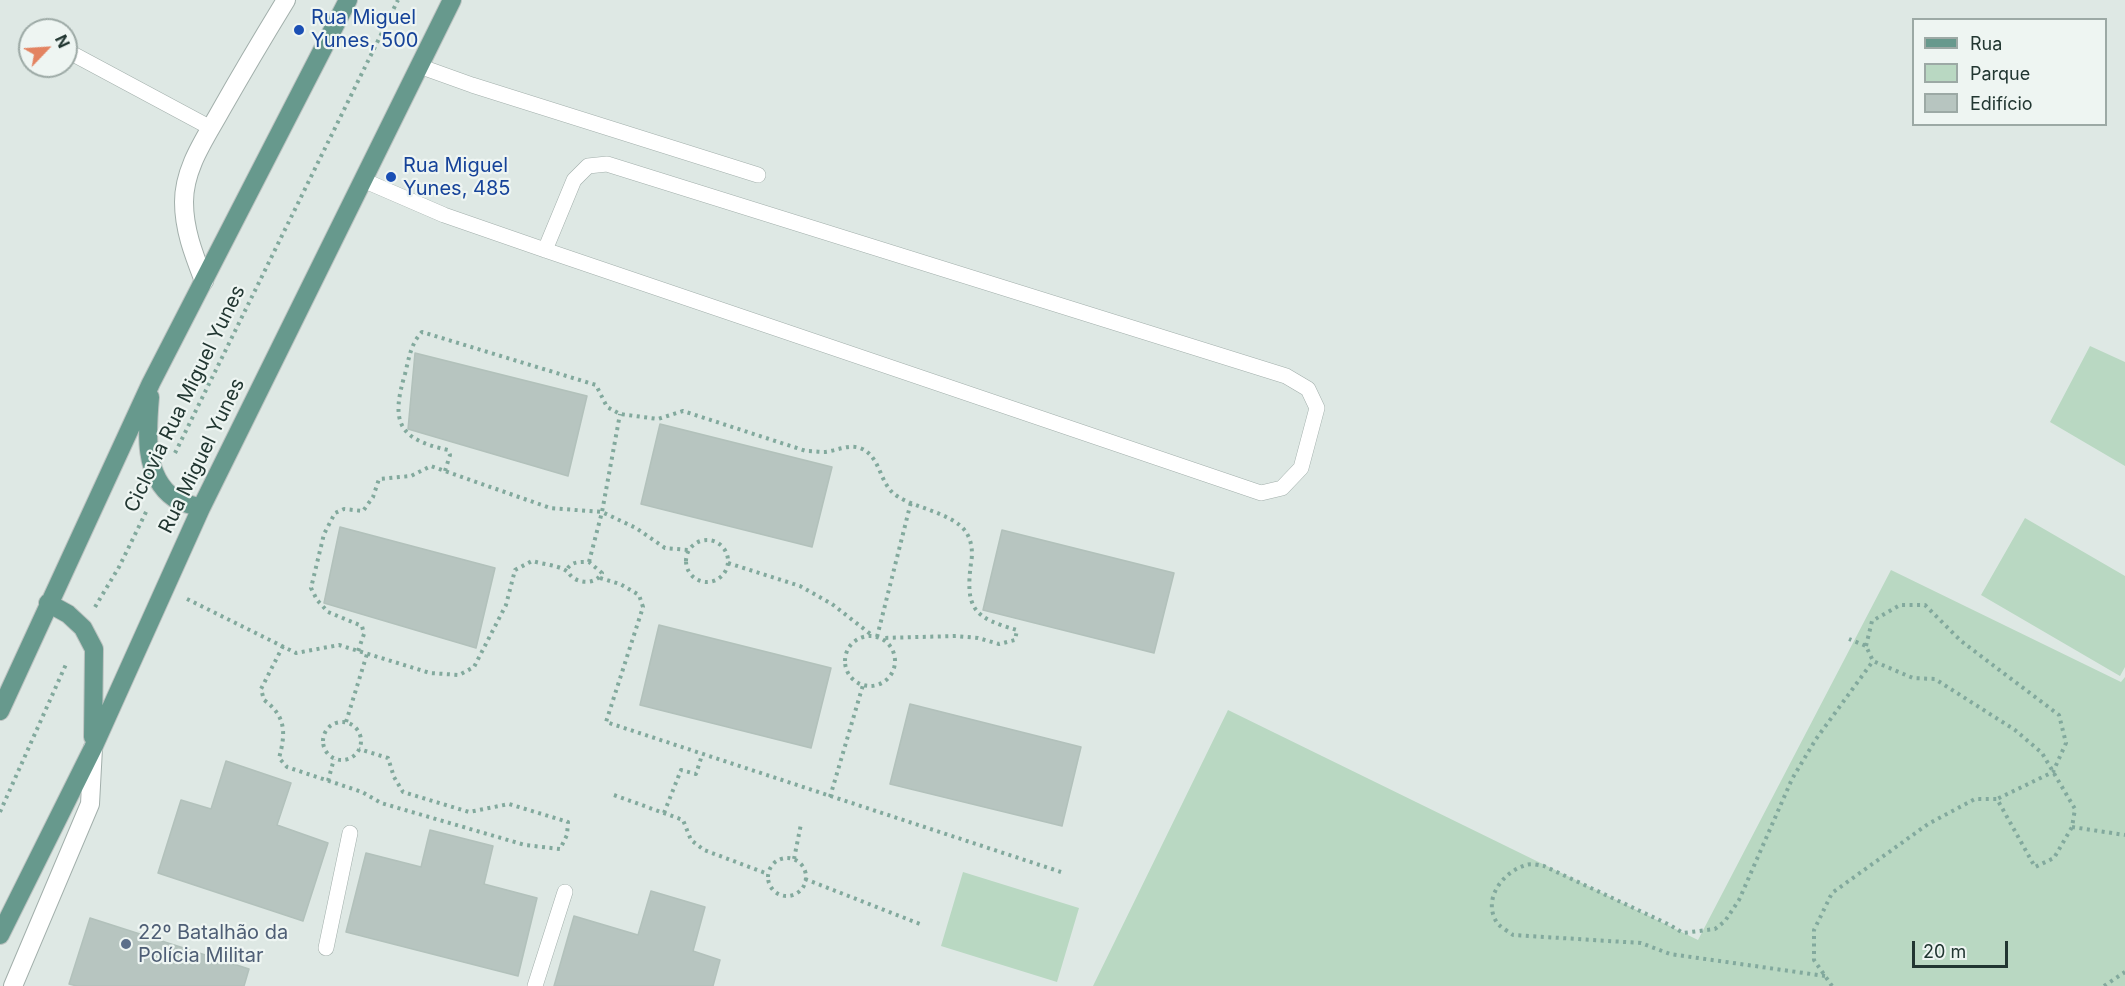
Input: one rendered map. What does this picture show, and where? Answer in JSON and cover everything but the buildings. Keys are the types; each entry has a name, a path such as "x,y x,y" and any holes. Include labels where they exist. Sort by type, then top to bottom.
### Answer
{"main road":[{"path":"0,711 151,383 348,0"},
{"name":"Rua Miguel Yunes","path":"0,935 93,748 201,508 452,0"},
{"path":"151,383 146,436 160,484 175,499 201,508"},
{"path":"48,603 68,614 83,628 94,649 93,748"}],"street":[{"path":"204,281 186,230 184,201 187,178 211,128 247,63 286,0"},
{"path":"13,986 90,804 93,748"}],"lane":[{"path":"78,57 211,128"},
{"path":"419,66 472,85 758,175"},
{"path":"363,180 444,215 545,250 1261,493 1282,488 1301,468 1317,408 1308,389 1286,376 607,164 588,166 574,180 545,250"},
{"path":"326,948 350,833"},
{"path":"535,986 565,892"}],"path":[{"name":"Ciclovia Rua Miguel Yunes","path":"0,812 83,628 118,567 160,484 398,0"},
{"path":"445,471 450,455 448,450 420,442 404,428 398,417 397,405 414,340 422,332 596,385 607,407 620,414 658,419 683,411 806,451 825,452 857,447 869,452 879,467 884,483 893,494 949,519 966,532 973,551 968,587 974,610 992,623 1017,630 1015,640 999,645 978,638 956,636 877,637 857,640 851,645 845,660 846,668 850,676 863,686 879,685 892,674 895,666 892,650 877,637 832,604 800,586 728,563"},
{"path":"589,562 602,512 620,414"},
{"path":"358,651 364,634 362,626 328,612 317,600 311,588 324,534 335,513 344,509 363,511 373,497 380,479 411,476 431,466 549,508 602,512 636,528 665,548 689,550"},
{"path":"877,637 911,502"},
{"path":"700,540 714,541 725,549 728,563 726,570 717,580 711,582 698,580 688,570 686,564 689,550 700,540"},
{"path":"165,588 296,653 339,645 430,673 459,675 474,667 506,605 515,570 532,561 566,571 573,578 584,582 600,578 620,584 639,595 643,607 606,722 1061,872"},
{"path":"566,571 569,565 575,562 589,562 602,573 600,578"},
{"path":"1832,986 1814,960 1814,930 1832,893 1928,824 1975,799 1997,799 2053,772 2066,743 2059,715 1961,641 1924,605 1900,605 1872,621 1866,646 1873,661 1912,678 1935,680 2014,730 2042,753 2053,772 2075,809 2072,827 2054,858 2036,867 1997,799"},
{"path":"1849,639 1866,646"},
{"path":"283,646 261,689 264,700 273,707 282,722 285,739 279,758 287,767 362,792 381,803 525,845 560,849 564,843 568,822 509,804 469,813 403,792 394,777 388,758 359,749"},
{"path":"346,722 367,654"},
{"path":"1825,976 1670,954 1641,943 1513,935 1498,924 1492,909 1493,892 1508,874 1527,864 1544,866 1683,933 1715,929 1725,921 1739,900 1798,769 1816,739 1873,661"},
{"path":"830,797 863,686"},
{"path":"346,722 357,730 361,742 359,749 351,758 334,759 323,744 324,733 333,723 346,722"},
{"path":"664,813 681,770 696,774 702,754"},
{"path":"328,781 334,759"},
{"path":"614,795 684,820 691,840 704,850 768,874"},
{"path":"794,859 801,825"},
{"path":"2072,827 2125,835"},
{"path":"780,859 794,859 803,867 805,879 801,890 796,894 784,896 774,890 768,880 768,874 780,859"},
{"path":"805,879 920,924"},
{"path":"2104,986 2125,972"}],"green space":[{"path":"2090,346 2125,362 2125,466 2050,422"},
{"path":"2025,518 2125,576 2125,667 2120,676 1981,595"},
{"path":"1891,570 2121,682 2125,677 2125,986 1093,986 1228,710 1698,940"},
{"path":"963,872 1079,908 1057,982 941,946"}],"place":[{"name":"Rua Miguel Yunes, 500","path":"299,30"},
{"name":"Rua Miguel Yunes, 485","path":"391,177"},
{"name":"22º Batalhão da Polícia Militar","path":"126,944"}]}
